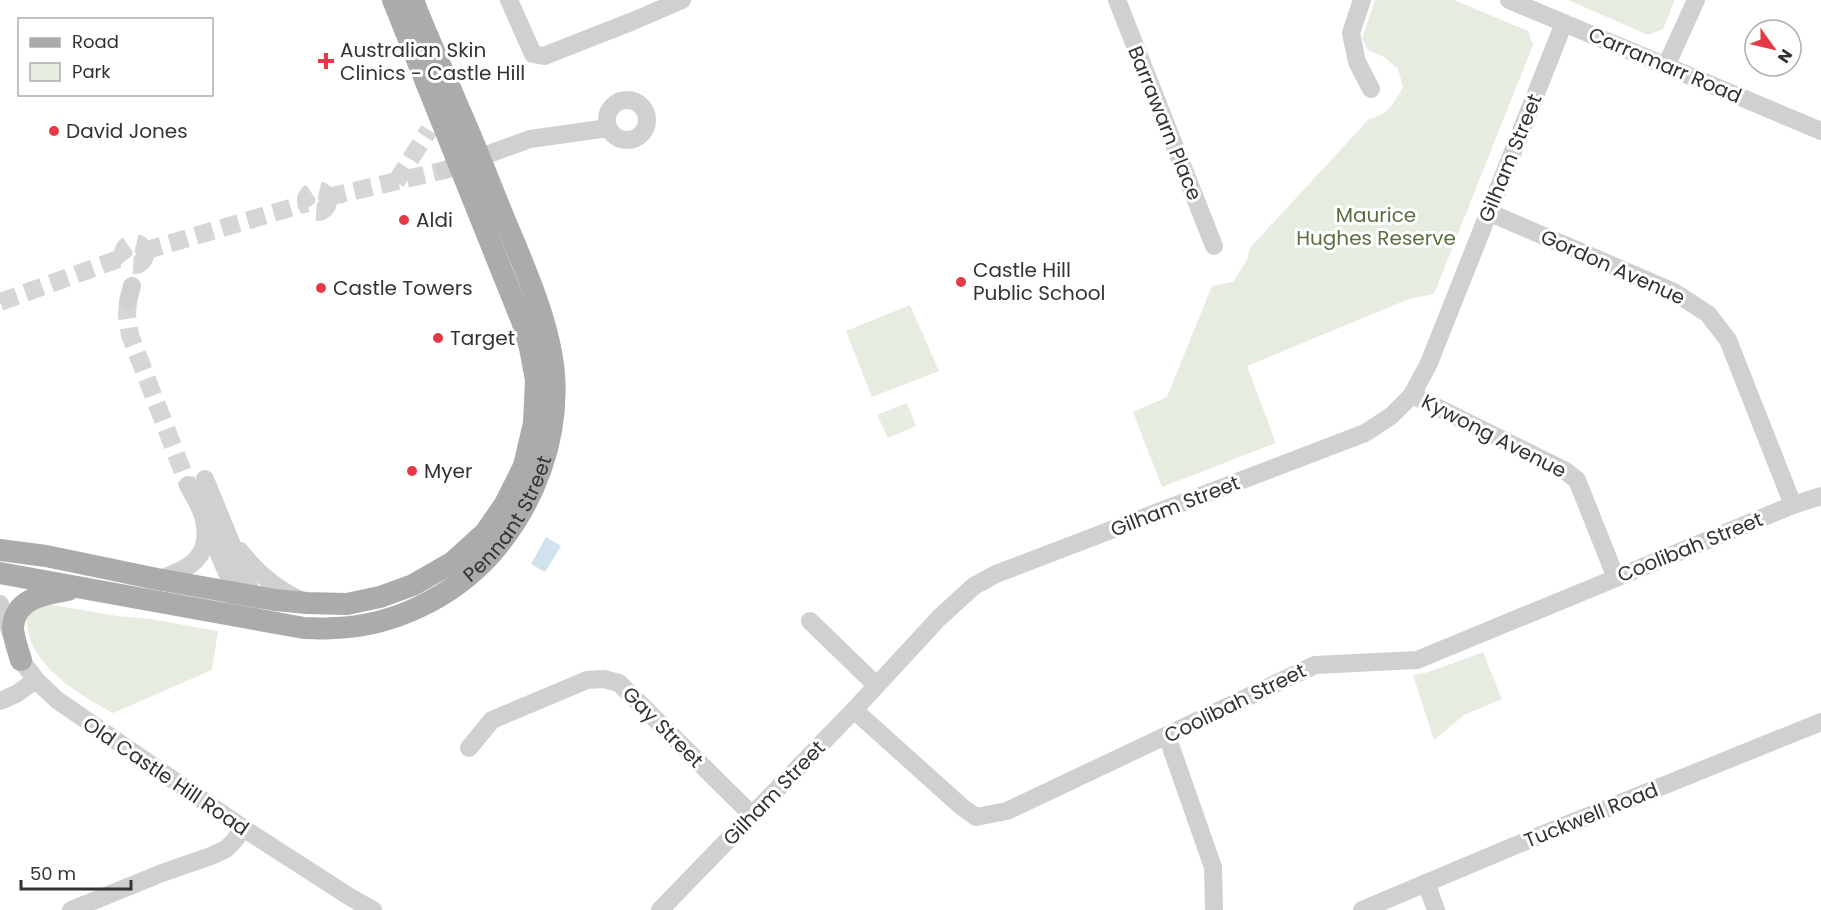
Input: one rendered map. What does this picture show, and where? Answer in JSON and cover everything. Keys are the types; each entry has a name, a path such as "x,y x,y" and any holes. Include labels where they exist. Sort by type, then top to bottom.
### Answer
{"main road":[{"name":"Pennant Street","path":"0,550 46,555 157,579 274,600 347,604 380,597 413,585 453,562 485,533 506,504 524,466 534,423 536,380 522,321 462,165 435,103 411,1"},
{"name":"Pennant Street","path":"0,573 304,628 336,628 370,624 409,612 443,595 479,567 499,545 535,486 545,459 553,409 554,373 546,329 521,260 462,165 411,1"},
{"path":"21,660 13,629 15,613 23,605 45,594 78,588"},
{"path":"0,636 21,660"}],"street":[{"path":"509,0 533,54 544,56 682,0"},
{"name":"Barrawarn Place","path":"1117,0 1214,246"},
{"path":"1362,0 1351,33 1357,62 1371,89"},
{"name":"Carramarr Road","path":"1509,0 1821,131"},
{"path":"1666,66 1695,0"},
{"name":"Gilham Street","path":"660,910 854,710 939,618 974,586 996,574 1365,433 1391,416 1413,395 1430,363 1564,23"},
{"path":"429,130 435,103"},
{"path":"462,165 530,139 608,128"},
{"name":"Gordon Avenue","path":"1488,212 1674,292 1708,314 1728,340 1793,505"},
{"name":"Kywong Avenue","path":"1413,395 1564,470 1577,480 1616,578"},
{"path":"157,579 179,573 191,566 199,557 205,542 204,519 197,482 228,535 244,556 270,582 289,595 307,603"},
{"name":"Coolibah Street","path":"854,710 976,817 1007,811 1315,665 1417,660 1793,505 1821,496"},
{"path":"204,519 244,594"},
{"path":"228,535 244,594 240,617"},
{"name":"Old Castle Hill Road","path":"0,604 21,660 36,680 57,700 243,828 373,910"},
{"path":"810,621 876,686"},
{"name":"Gay Street","path":"469,748 492,720 587,680 604,679 619,683 752,815"},
{"path":"0,701 16,694 36,680"},
{"name":"Tuckwell Road","path":"1362,910 1821,722"},
{"path":"1167,736 1213,867 1214,910"},
{"path":"71,910 211,856 225,849 243,828"},
{"path":"1426,883 1436,910"}],"green space":[{"name":"Maurice Hughes Reserve","path":"1375,0 1454,0 1528,31 1533,45 1434,294 1409,299 1247,366 1276,443 1162,487 1133,412 1167,397 1212,286 1233,282 1248,258 1249,249 1369,119 1381,115 1390,107 1403,87 1398,69 1384,57 1368,50 1362,39"},
{"path":"1568,0 1675,0 1663,29 1648,35"},
{"path":"910,305 939,371 872,397 846,331"},
{"path":"907,403 916,426 888,438 877,415"},
{"path":"47,604 218,631 212,670 113,713 85,697 56,676 35,649 29,634 27,617 29,613"},
{"path":"1483,652 1502,699 1464,715 1434,740 1413,675 1429,672"}],"water":[{"path":"546,537 561,546 545,572 531,564"}],"tunnel":[{"path":"396,182 429,130"},
{"path":"328,197 445,170"},
{"path":"317,190 325,193 328,201 325,209 317,212 309,209 306,201 309,193 317,190"},
{"path":"144,251 307,203"},
{"path":"134,243 142,246 145,254 142,262 134,265 126,262 123,254 126,246 134,243"},
{"path":"0,302 124,257"},
{"path":"128,301 127,315 130,335 188,485"}],"place":[{"name":"Australian Skin Clinics - Castle Hill","path":"326,61"},
{"name":"David Jones","path":"54,131"},
{"name":"Aldi","path":"404,220"},
{"name":"Castle Hill Public School","path":"961,282"},
{"name":"Castle Towers","path":"321,288"},
{"name":"Target","path":"438,338"},
{"name":"Myer","path":"412,471"}]}
